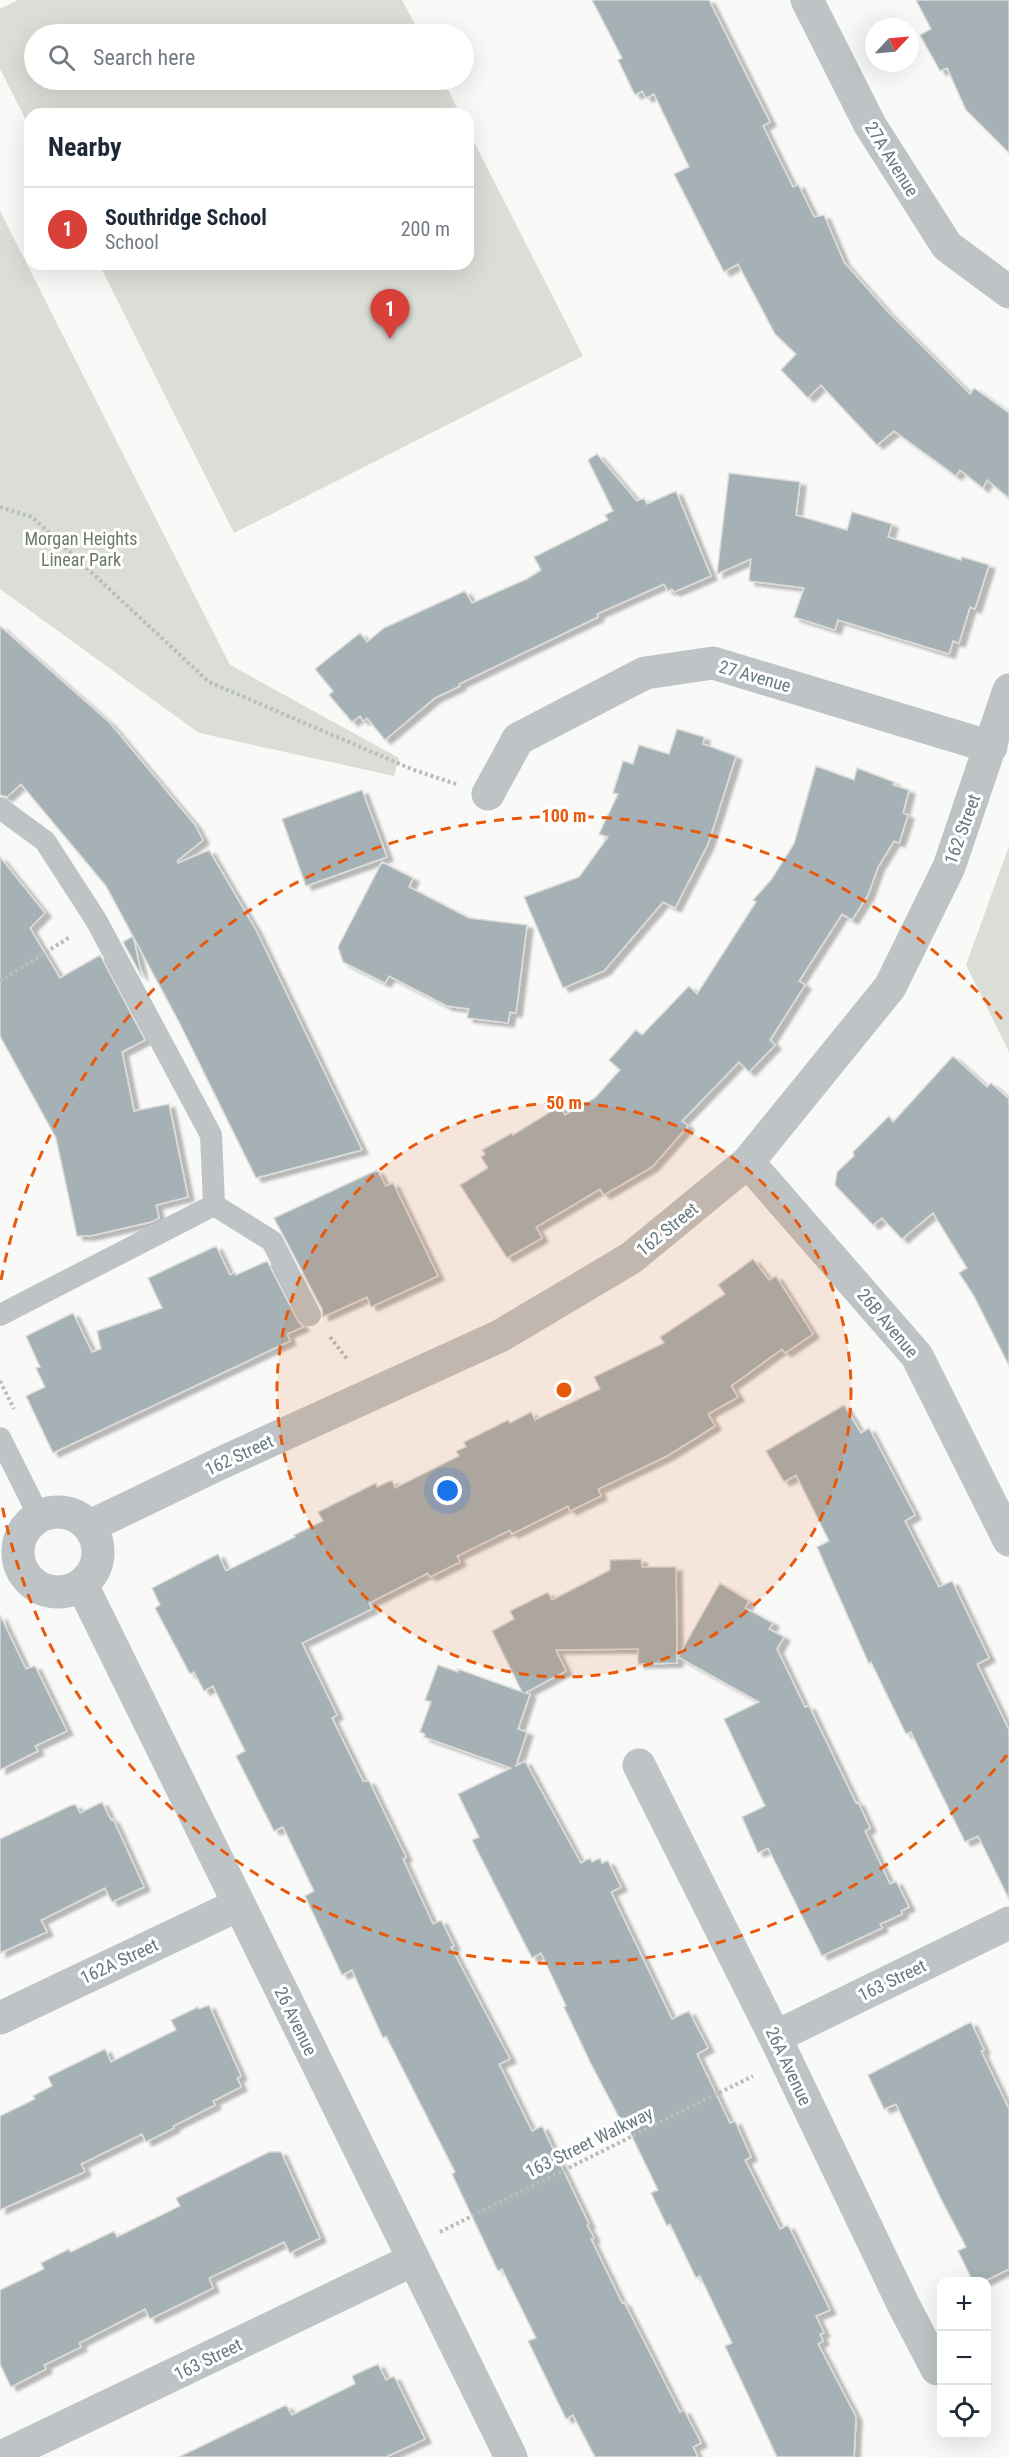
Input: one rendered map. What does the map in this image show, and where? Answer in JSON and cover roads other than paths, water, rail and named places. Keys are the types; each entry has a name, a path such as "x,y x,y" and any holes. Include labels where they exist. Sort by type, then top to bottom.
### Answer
{"street":[{"name":"27A Avenue","path":"807,0 870,125 947,246 1009,292"},
{"name":"27 Avenue","path":"488,794 518,739 645,673 713,663 990,747"},
{"name":"162 Street","path":"90,1526 221,1463 500,1336 631,1258 748,1162 890,987 949,867 1009,690"},
{"name":"26B Avenue","path":"748,1162 917,1356 1009,1540"},
{"path":"53,1512 66,1512 90,1526 99,1551 97,1564 91,1576 82,1585 70,1591 57,1592 43,1590 32,1583 12,1578 19,1560 18,1547 21,1535 39,1516 53,1512"},
{"name":"26 Avenue","path":"82,1585 512,2457"},
{"name":"26A Avenue","path":"639,1765 937,2369"},
{"name":"162A Street","path":"0,2018 238,1905"},
{"name":"163 Street","path":"780,2048 1009,1923"},
{"name":"163 Street","path":"2,2457 413,2260"}],"lane":[{"path":"0,808 45,841 96,920 211,1135 214,1205"},
{"path":"0,1315 214,1205"},
{"path":"214,1205 272,1241 310,1315"},
{"path":"0,1438 39,1516"}],"place":[{"name":"Southridge School","path":"390,339"}],"park label":[{"name":"Morgan Heights Linear Park","path":"81,548"}]}
